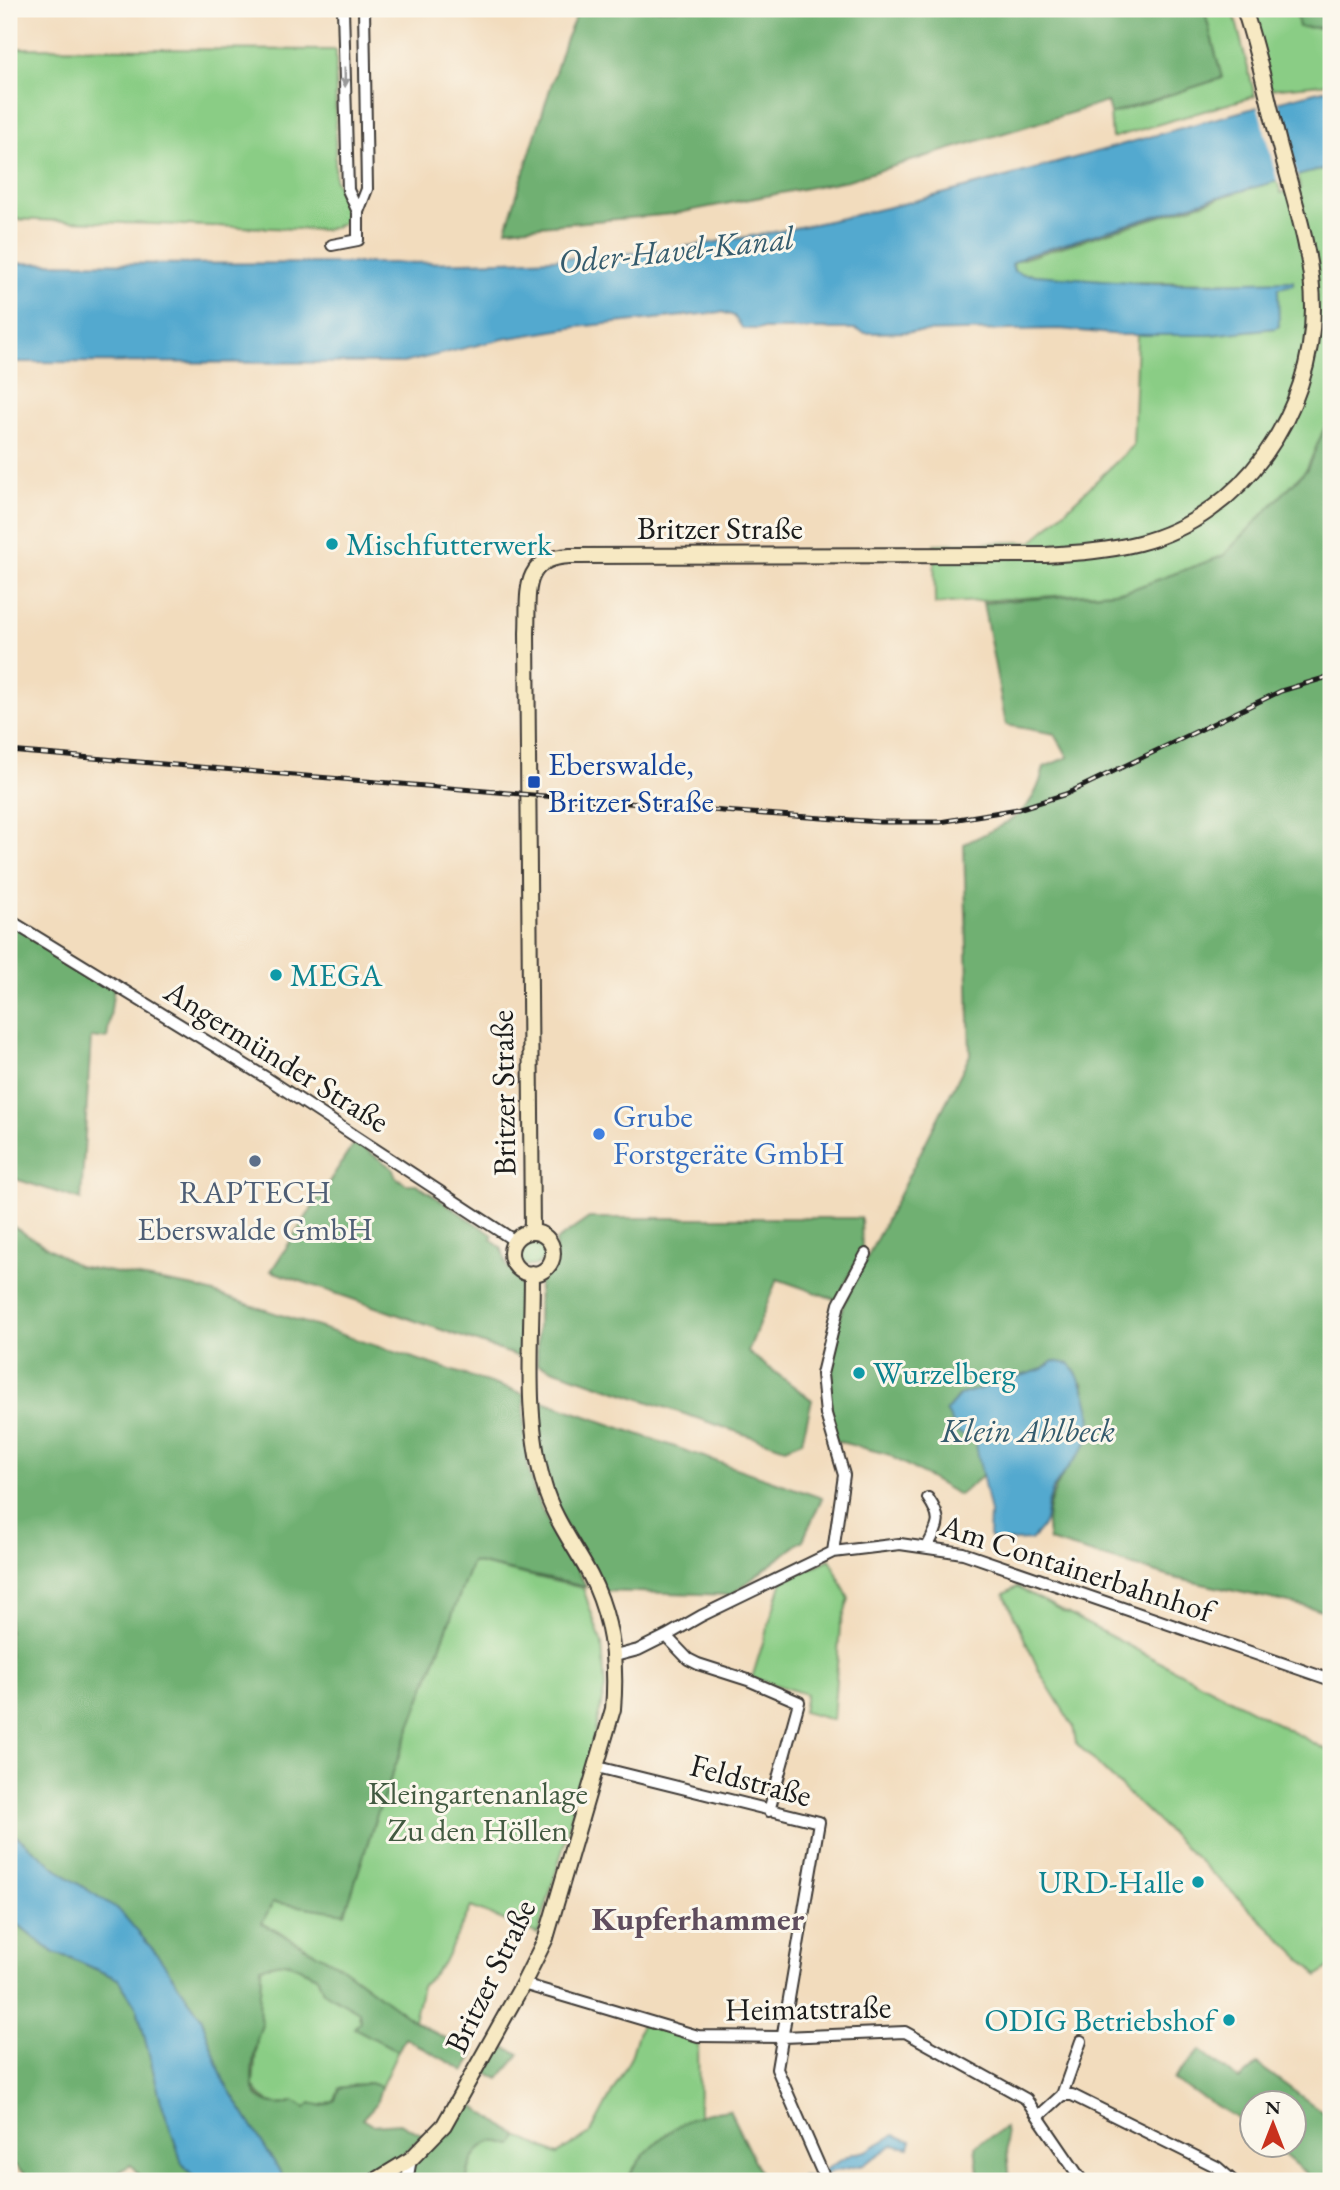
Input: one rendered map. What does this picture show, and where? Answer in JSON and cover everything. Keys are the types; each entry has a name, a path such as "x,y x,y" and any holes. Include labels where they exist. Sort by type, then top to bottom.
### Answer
{"main road":[{"name":"Britzer Straße","path":"532,1232 527,633 530,579 535,568 543,561 556,557 1045,555 1091,552 1142,543 1185,524 1224,499 1249,476 1287,421 1305,374 1313,324 1307,257 1244,9"},
{"path":"532,1232 545,1237 552,1251 547,1266 532,1273 520,1270 512,1260 515,1241 532,1232"},
{"name":"Britzer Straße","path":"375,2181 411,2159 444,2125 523,1984 546,1938 613,1709 615,1656 598,1593 550,1504 538,1461 533,1404 532,1273"}],"street":[{"path":"343,9 348,190 358,212"},
{"path":"332,245 358,240 358,212 367,189 364,9"},
{"path":"348,190 354,193 367,189"},
{"name":"Angermünder Straße","path":"9,920 265,1077 515,1241"},
{"path":"833,1552 844,1475 826,1414 822,1374 839,1304 866,1254"},
{"path":"927,1547 939,1525 937,1511 928,1498"},
{"name":"Am Containerbahnhof","path":"615,1656 638,1650 833,1552 884,1544 963,1553 1331,1680"},
{"path":"666,1636 688,1659 799,1702 769,1811"},
{"name":"Feldstraße","path":"597,1767 819,1822 777,2069 826,2181"},
{"name":"Heimatstraße","path":"523,1984 698,2036 783,2037 905,2032 1026,2099 1082,2181"},
{"path":"1039,2116 1062,2095 1081,2041"},
{"path":"1062,2095 1072,2095 1206,2162 1233,2181"},
{"path":"407,2181 411,2159"}],"green space":[{"path":"579,9 1204,9 1222,78 1110,114 1107,102 848,180 673,214 506,229 565,41"},
{"path":"1204,9 1233,9 1255,96 1112,138 1110,114 1222,78"},
{"path":"1249,9 1295,9 1300,27 1331,28 1331,83 1270,89"},
{"path":"1295,9 1331,9 1331,28 1299,27"},
{"path":"9,48 336,50 335,180 347,206 343,224 325,230 9,219"},
{"path":"1331,167 1331,282 1327,282 1331,287 1331,413 1307,469 1223,556 1127,591 935,604 934,544 1032,542 1133,446 1137,335 1209,335 1276,328 1279,326 1271,288 1294,283 1096,282 1018,273 1014,271 1013,262 1277,180 1281,193 1300,188 1297,175"},
{"path":"1331,413 1331,1612 1174,1578 1049,1541 1047,1524 1053,1494 1082,1440 1089,1415 1083,1383 1053,1361 1043,1369 959,1395 946,1412 975,1439 984,1475 959,1495 887,1454 836,1441 827,1375 843,1305 970,1055 964,844 1016,816 1033,797 1044,767 1068,757 1055,734 1006,725 983,603 1127,591 1223,556 1307,469"},
{"path":"9,920 114,988 107,1039 91,1037 81,1200 9,1177"},
{"path":"355,1142 392,1168 396,1177 406,1184 416,1184 493,1235 491,1239 502,1249 507,1266 520,1281 523,1358 271,1271"},
{"path":"589,1218 861,1218 862,1250 837,1300 777,1279 748,1352 812,1400 802,1441 785,1448 537,1364 539,1281 554,1260 556,1241"},
{"path":"9,1224 78,1266 195,1287 524,1394 525,1439 532,1484 543,1512 586,1587 472,1562 375,1820 345,1913 273,1902 262,1923 340,1966 414,2021 474,2054 465,2071 405,2038 398,2051 354,2028 360,2021 359,2012 323,1991 317,1976 286,1962 261,1967 259,2005 262,2025 252,2072 253,2086 259,2097 276,2104 294,2101 305,2108 311,2103 323,2106 335,2100 339,2088 370,2083 381,2087 376,2104 362,2119 372,2125 400,2123 423,2135 389,2164 361,2178 286,2181 224,2082 201,2017 156,1953 118,1910 66,1876 9,1830"},
{"path":"531,1238 541,1242 545,1252 541,1262 531,1266 521,1262 517,1252 521,1242"},
{"path":"537,1399 822,1498 803,1540 731,1595 602,1591 563,1521 540,1453"},
{"path":"830,1559 849,1599 840,1626 833,1720 803,1712 806,1694 752,1678 782,1581"},
{"name":"Kleingartenanlage Zu den Höllen","path":"472,1562 583,1588 602,1644 605,1688 587,1765 538,1934 471,1907 443,1964 422,1986 414,2021 340,1966 261,1923 272,1902 345,1913 375,1820"},
{"path":"1017,1587 1331,1752 1331,1965 1318,1976 1076,1743 1073,1726 1040,1673 1004,1594"},
{"path":"9,1917 54,1953 118,1979 137,2008 161,2101 182,2163 197,2181 144,2181 131,2165 101,2181 32,2181 9,2160"},
{"path":"286,1962 317,1976 323,1991 359,2012 360,2021 355,2028 398,2051 381,2087 370,2083 340,2088 335,2100 325,2104 290,2108 269,2101 253,2086 257,2037 261,2025 261,1967"},
{"path":"642,2020 698,2036 699,2115 648,2151 627,2181 467,2181 473,2158 480,2148 490,2142 513,2145 518,2136 557,2154 590,2134 631,2057"},
{"path":"497,2044 520,2054 499,2079 485,2072 488,2067 486,2061"},
{"path":"1200,2050 1239,2080 1257,2064 1290,2088 1238,2088 1238,2119 1173,2080"},
{"path":"464,2099 518,2136 514,2145 496,2141 480,2148 473,2158 467,2181 385,2181 410,2165 431,2146"},
{"path":"1308,2101 1331,2118 1331,2181 1315,2181 1288,2158 1308,2158"},
{"path":"729,2110 764,2181 627,2181 648,2151 679,2125 701,2115"},
{"path":"1005,2128 1010,2181 979,2181 975,2146"}],"water":[{"name":"Oder-Havel-Kanal","path":"1331,88 1331,167 1207,200 1025,256 1012,264 1014,271 1022,274 1158,284 1293,281 1293,285 1278,288 1279,326 1276,328 1209,335 1121,335 1060,329 865,333 855,329 743,329 734,316 722,312 577,327 503,339 403,363 9,362 9,263 475,262 604,255 690,246 852,216"},
{"name":"Klein Ahlbeck","path":"1053,1361 1070,1364 1084,1390 1091,1422 1087,1442 1053,1489 1044,1524 1038,1533 1031,1540 995,1542 989,1536 990,1513 975,1440 958,1433 946,1411 960,1395 1043,1369"},
{"path":"9,1830 66,1876 119,1910 156,1953 201,2017 224,2082 286,2181 197,2181 182,2163 161,2101 137,2008 118,1979 54,1953 9,1917"},
{"path":"894,2135 911,2141 909,2148 893,2145 863,2165 830,2172 817,2181 797,2181 802,2176 812,2177 852,2154 866,2151"}],"pier":[{"path":"1277,98 1298,179 1278,184 1257,103"}],"railway":[{"path":"9,751 723,811 880,822 940,822 1018,809 1066,794 1281,691 1331,676"}],"place":[{"name":"Mischfutterwerk","path":"332,544"},
{"name":"Eberswalde, Britzer Straße","path":"534,782"},
{"name":"MEGA","path":"276,975"},
{"name":"Grube Forstgeräte GmbH","path":"599,1134"},
{"name":"RAPTECH Eberswalde GmbH","path":"255,1161"},
{"name":"Wurzelberg","path":"859,1373"},
{"name":"URD-Halle","path":"1198,1882"},
{"name":"ODIG Betriebshof","path":"1229,2020"}],"district":[{"name":"Kupferhammer","path":"698,1918"}]}
